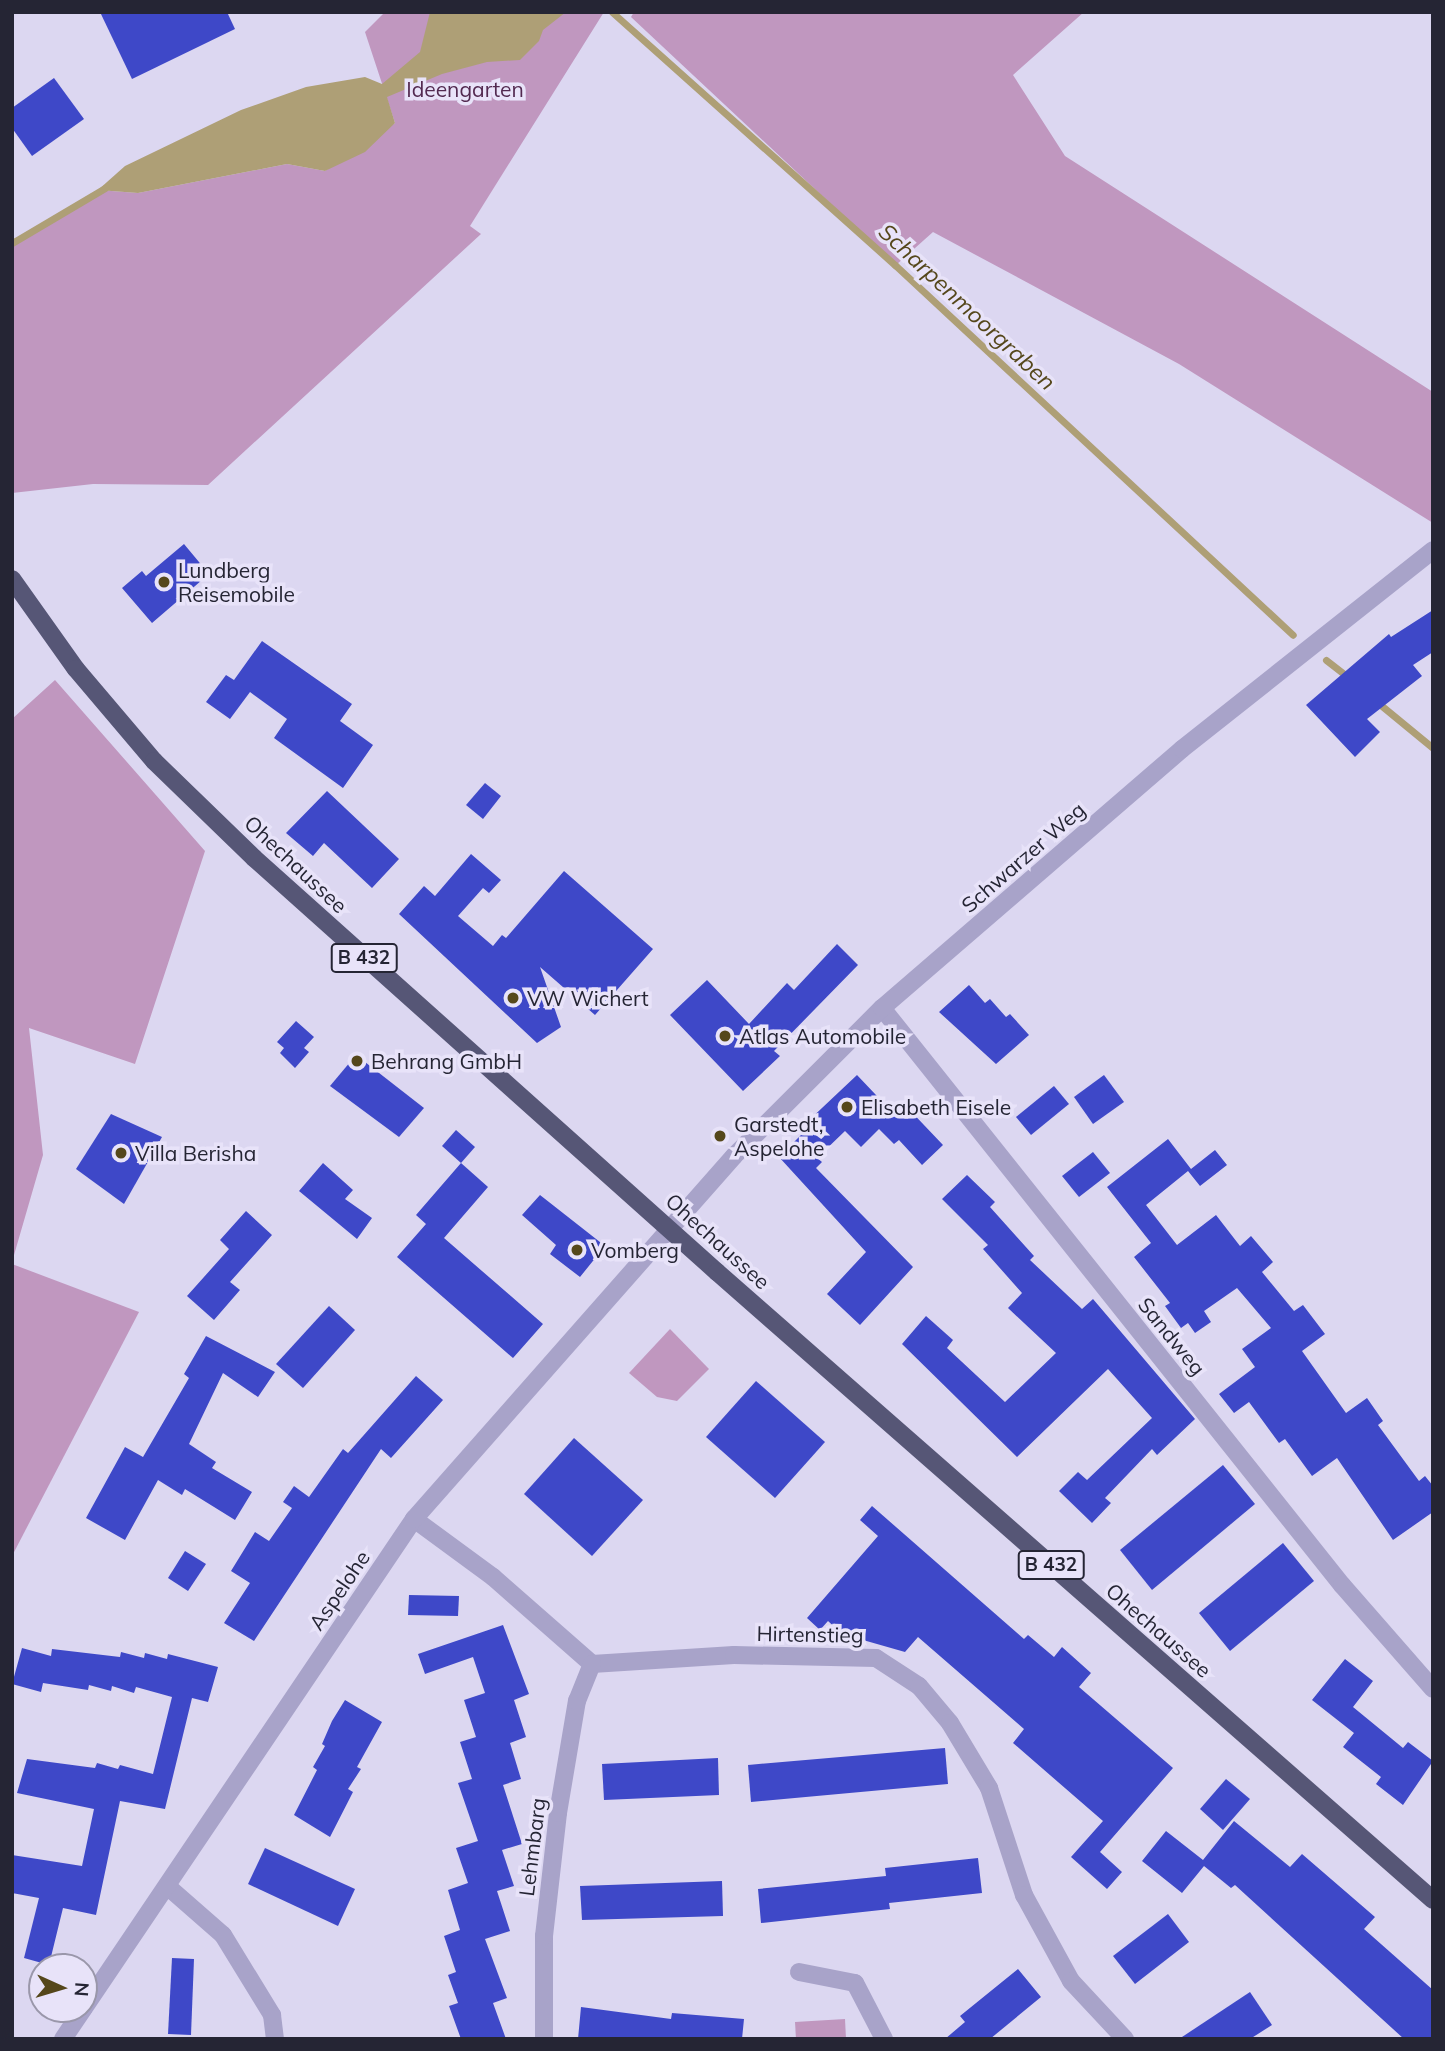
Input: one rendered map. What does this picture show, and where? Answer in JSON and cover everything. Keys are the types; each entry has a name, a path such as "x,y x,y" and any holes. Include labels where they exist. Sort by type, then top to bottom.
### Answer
{"main road":[{"name":"Ohechaussee","path":"12,579 76,669 154,761 348,943 1433,1900"}],"street":[{"name":"Schwarzer Weg","path":"671,1228 734,1156 882,1008 1182,749 1433,550"},
{"name":"Sandweg","path":"882,1008 1342,1585 1433,1689"},
{"name":"Aspelohe","path":"98,1988 414,1519 671,1228"},
{"path":"414,1519 493,1577 592,1664"},
{"name":"Hirtenstieg","path":"592,1664 734,1655 876,1658 919,1686 950,1723 989,1788 1024,1895 1071,1981 1125,2039"},
{"name":"Lehmbarg","path":"544,2039 544,1937 558,1813 578,1701 592,1664"},
{"path":"167,1886 223,1935 272,2015 275,2039"},
{"path":"799,1972 855,1983 884,2039"},
{"name":"Aspelohe","path":"64,2039 75,2023"}],"green space":[{"name":"Ideengarten","path":"385,12 604,12 470,226 481,234 208,485 93,484 12,493 12,243 98,190 138,193 287,164 325,171 395,123 365,32"},
{"path":"634,12 1084,12 1013,75 1065,156 1433,392 1433,523 1179,364 933,232 896,265 631,17"},
{"path":"55,680 205,851 135,1064 29,1028 43,1155 12,1262 12,719"},
{"path":"12,1264 139,1312 12,1556"},
{"path":"670,1329 709,1369 677,1401 657,1397 629,1373"},
{"path":"845,2019 846,2039 796,2039 795,2022"}],"shaded area":[{"path":"430,12 566,12 543,30 539,41 520,60 487,62 442,74 387,97 395,123 365,152 325,171 287,164 138,193 98,190 125,166 241,110 306,87 365,77 382,84 420,52"}],"building":[{"path":"100,12 227,12 235,29 132,79"},
{"path":"54,78 84,119 32,156 12,128 12,108"},
{"name":"Lundberg Reisemobile","path":"184,544 209,574 152,623 122,588 142,571 146,576"},
{"path":"1433,610 1433,652 1413,665 1422,676 1367,719 1380,732 1355,757 1306,705 1389,634 1391,637"},
{"path":"262,641 352,704 340,721 373,745 343,788 274,738 287,719 250,692 230,719 206,702 226,675 234,680"},
{"path":"485,783 501,796 483,819 466,805"},
{"path":"327,791 399,859 372,888 324,843 313,856 286,833"},
{"path":"471,854 501,880 489,893 483,888 458,916 493,946 502,935 506,938 564,871 653,949 595,1015 540,967 561,1027 537,1043 399,914 424,886 435,896"},
{"path":"837,944 858,965 774,1051 780,1056 743,1091 670,1015 707,980 749,1024 787,983 794,990"},
{"path":"969,985 985,1003 990,999 1006,1017 1010,1014 1029,1035 996,1064 939,1012"},
{"path":"296,1021 314,1037 304,1048 309,1052 295,1068 280,1053 284,1048 277,1042"},
{"path":"356,1055 424,1108 399,1137 330,1086"},
{"path":"857,1075 894,1114 904,1104 943,1145 922,1165 899,1140 894,1144 879,1129 861,1147 845,1131 817,1158 822,1162 816,1168 913,1267 860,1325 827,1294 866,1252 779,1157 809,1127 805,1124"},
{"path":"1104,1075 1124,1102 1093,1124 1074,1097"},
{"path":"1054,1086 1069,1104 1031,1135 1016,1117"},
{"name":"Villa Berisha","path":"111,1114 162,1137 124,1204 76,1169"},
{"path":"456,1130 475,1147 461,1163 442,1146"},
{"path":"1168,1139 1191,1169 1215,1150 1227,1165 1200,1186 1188,1171 1146,1205 1177,1245 1216,1215 1240,1246 1251,1236 1273,1262 1262,1272 1294,1311 1303,1305 1325,1334 1302,1351 1346,1413 1367,1398 1383,1421 1378,1425 1419,1481 1425,1476 1433,1486 1433,1512 1393,1540 1337,1458 1312,1476 1285,1439 1279,1443 1249,1402 1234,1413 1219,1394 1255,1367 1242,1349 1271,1328 1237,1288 1204,1311 1211,1322 1195,1333 1188,1323 1181,1328 1165,1306 1170,1303 1134,1257 1151,1243 1107,1187"},
{"path":"1093,1152 1110,1173 1079,1197 1062,1176"},
{"path":"323,1163 353,1190 345,1199 372,1218 357,1239 299,1191"},
{"path":"461,1163 488,1187 444,1238 543,1324 513,1358 397,1257 426,1224 416,1215"},
{"path":"967,1175 995,1202 990,1207 1034,1256 1030,1260 1082,1309 1093,1299 1195,1419 1157,1455 1152,1449 1105,1498 1111,1503 1092,1523 1059,1491 1078,1472 1087,1480 1152,1418 1108,1369 1017,1457 902,1344 926,1316 953,1340 947,1348 1005,1402 1056,1353 1008,1308 1022,1293 983,1249 988,1245 942,1199"},
{"path":"540,1195 605,1246 580,1277 550,1254 556,1245 522,1215"},
{"path":"246,1211 272,1235 230,1282 240,1290 214,1320 187,1296 229,1249 220,1240"},
{"path":"329,1306 355,1330 303,1388 276,1364"},
{"path":"206,1336 275,1372 258,1397 223,1373 189,1444 216,1462 212,1468 252,1492 235,1520 185,1489 182,1495 158,1480 125,1540 86,1518 125,1447 143,1457 189,1378 184,1374"},
{"path":"416,1376 443,1400 391,1458 381,1449 254,1641 224,1623 250,1583 231,1571 255,1532 269,1541 292,1508 283,1502 294,1486 309,1497 343,1449 348,1453"},
{"path":"756,1381 825,1442 775,1498 706,1437"},
{"path":"574,1438 643,1500 592,1556 524,1494"},
{"path":"1223,1465 1255,1504 1152,1590 1120,1550"},
{"path":"872,1506 1024,1639 1028,1635 1054,1657 1062,1647 1091,1673 1079,1687 1173,1768 1100,1852 1122,1872 1107,1889 1071,1857 1103,1821 1013,1743 1024,1729 918,1637 905,1652 842,1634 828,1621 820,1630 807,1618 878,1536 860,1520"},
{"path":"1283,1543 1314,1581 1230,1651 1199,1613"},
{"path":"185,1551 206,1564 188,1591 168,1578"},
{"path":"409,1595 459,1596 458,1616 408,1615"},
{"path":"503,1625 529,1694 514,1700 526,1737 510,1743 521,1779 503,1785 522,1844 502,1850 514,1886 497,1891 510,1931 485,1939 507,1998 493,2003 506,2039 461,2039 449,2006 458,2003 448,1975 456,1972 444,1936 460,1930 448,1890 468,1883 456,1848 478,1841 458,1783 472,1779 460,1742 476,1737 464,1700 485,1693 473,1657 425,1674 418,1654"},
{"path":"22,1648 51,1656 52,1649 120,1657 121,1652 144,1658 145,1653 167,1659 168,1654 218,1667 208,1702 192,1698 165,1809 120,1801 96,1915 63,1908 52,1953 28,1953 28,1959 24,1958 39,1898 12,1893 12,1855 82,1866 94,1809 17,1793 27,1759 95,1768 97,1763 118,1769 120,1765 153,1774 172,1697 136,1687 134,1693 112,1686 111,1691 89,1685 88,1690 43,1683 41,1692 12,1684"},
{"path":"1345,1659 1373,1681 1353,1707 1403,1748 1408,1742 1433,1761 1403,1805 1376,1784 1381,1777 1343,1747 1354,1733 1312,1700"},
{"path":"345,1700 382,1722 357,1767 361,1769 348,1789 353,1792 330,1837 294,1815 317,1770 313,1767 325,1746 322,1744 332,1721"},
{"path":"945,1748 948,1784 751,1802 748,1765"},
{"path":"718,1758 719,1795 604,1800 602,1764"},
{"path":"1226,1779 1250,1799 1223,1830 1200,1809"},
{"path":"1234,1821 1290,1867 1302,1854 1375,1917 1364,1929 1433,1990 1433,2039 1404,2039 1235,1885 1231,1888 1204,1866 1182,1893 1142,1861 1166,1831 1203,1860"},
{"path":"265,1848 355,1889 338,1926 248,1884"},
{"path":"978,1858 982,1893 889,1903 890,1909 761,1923 758,1889 886,1876 885,1868"},
{"path":"722,1881 723,1916 582,1920 580,1886"},
{"path":"1168,1914 1189,1942 1135,1984 1113,1956"},
{"path":"172,1958 194,1959 191,2035 168,2034"},
{"path":"1018,1969 1041,1997 990,2039 945,2039 965,2022 960,2016"},
{"path":"1250,1992 1272,2025 1250,2039 1179,2039"},
{"path":"581,2007 671,2019 672,2013 744,2019 742,2039 578,2039"}],"waterway":[{"name":"Scharpenmoorgraben","path":"612,12 895,265 1293,635"},
{"name":"Scharpenmoorgraben","path":"12,243 105,188"},
{"name":"Scharpenmoorgraben","path":"1326,660 1349,678"},
{"name":"Scharpenmoorgraben","path":"1377,702 1433,748"}],"place":[{"name":"Lundberg Reisemobile","path":"164,582"},
{"name":"VW Wichert","path":"513,998"},
{"name":"Atlas Automobile","path":"725,1036"},
{"name":"Behrang GmbH","path":"357,1061"},
{"name":"Elisabeth Eisele","path":"847,1107"},
{"name":"Garstedt, Aspelohe","path":"720,1136"},
{"name":"Villa Berisha","path":"121,1153"},
{"name":"Vomberg","path":"577,1250"}]}
